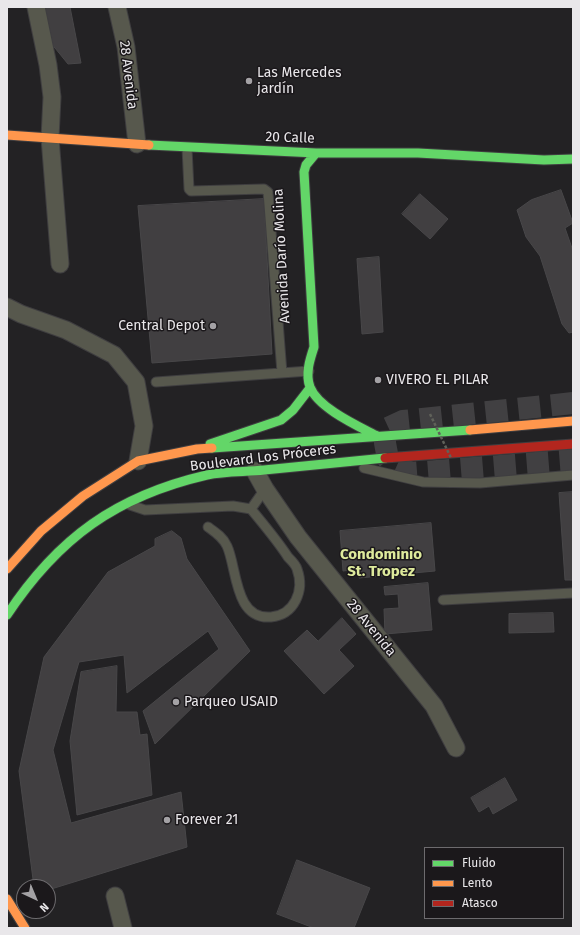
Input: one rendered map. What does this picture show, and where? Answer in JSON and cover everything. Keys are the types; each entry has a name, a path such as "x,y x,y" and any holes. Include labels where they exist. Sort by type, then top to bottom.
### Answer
{"main road":[{"name":"20 Calle","path":"7,135 187,148 316,153 418,153 544,160 573,159"},
{"path":"281,151 288,159"},
{"name":"Avenida Darío Molina","path":"310,388 309,361 314,347 304,172 306,165 316,153"},
{"path":"301,348 309,361"},
{"path":"197,448 281,420 293,410 310,388 320,400 337,413 377,436"},
{"name":"Boulevard Los Próceres","path":"7,569 41,531 83,496 138,461 197,448 428,434 573,421"},
{"name":"Boulevard Los Próceres","path":"7,615 31,580 61,548 93,522 125,503 184,481 209,476 344,462 573,444"},
{"path":"7,899 25,928"}],"street":[{"path":"36,7 48,65 52,97 50,138 60,264"},
{"name":"28 Avenida","path":"117,7 126,47 137,144"},
{"path":"7,307 21,314 66,330 114,355 136,382 144,426 138,461"},
{"name":"28 Avenida","path":"255,471 265,489 298,537 434,706 456,748"},
{"path":"115,896 123,928"}],"lane":[{"path":"187,148 189,189 191,191 264,189 268,192 282,373"},
{"path":"156,382 309,371"},
{"path":"344,462 423,482 480,483 573,475"},
{"path":"251,509 265,489"},
{"path":"125,503 145,510 233,506 251,509 297,569 299,587 297,601 286,613 270,617 257,614 248,608 240,596 227,546 221,537 208,527"},
{"path":"443,600 573,592"}],"path":[{"path":"430,414 451,458"}],"building":[{"path":"42,7 70,7 81,63 68,64 46,37"},
{"path":"561,190 573,223 565,228 573,251 573,332 569,333 562,324 540,256 526,237 517,210 531,200"},
{"path":"420,194 448,219 430,239 402,214"},
{"path":"264,199 272,354 152,363 138,206"},
{"path":"379,257 383,332 362,334 357,259"},
{"path":"573,492 573,580 565,580 559,493"},
{"path":"431,523 435,571 359,578 359,569 343,571 340,531"},
{"name":"Parqueo USAID","path":"172,531 181,538 187,559 250,651 155,744 143,711 219,649 208,631 127,693 124,655 79,662 53,750 71,823 181,792 187,847 56,888 56,879 33,879 19,771 44,657 108,572 155,546 155,539"},
{"path":"428,583 432,630 385,634 384,609 399,608 398,594 385,595 384,587"},
{"path":"553,613 554,632 509,633 509,614"},
{"path":"342,618 356,634 339,650 354,666 324,694 284,651 307,630 318,641"},
{"path":"117,666 116,712 137,712 140,735 147,734 152,795 77,815 70,741 81,672"},
{"path":"505,778 517,800 493,814 489,806 479,812 471,798"},
{"path":"297,860 370,888 354,928 314,928 277,914"}],"tunnel":[{"path":"573,403 403,421 388,428 385,435 388,459 393,465 411,473 573,460"}],"traffic: fast":[{"path":"149,145 316,153 418,153 544,160 573,159"},
{"path":"316,153 306,165 304,172 314,347 309,367 308,377 310,387 314,395 339,416 377,436"},
{"path":"210,444 281,420 293,410 310,388"},
{"path":"212,448 470,430"},
{"path":"7,615 47,564 69,542 92,524 117,508 145,495 174,484 207,475 385,458"}],"traffic: slow":[{"path":"7,135 149,145"},
{"path":"470,430 573,421"},
{"path":"7,569 41,531 83,496 138,461 197,449 212,448"},
{"path":"7,899 25,928"}],"traffic: jam":[{"path":"385,458 573,444"}],"place":[{"name":"Las Mercedes jardín","path":"249,81"},
{"name":"Central Depot","path":"213,326"},
{"name":"VIVERO EL PILAR","path":"378,380"},
{"name":"Parqueo USAID","path":"176,702"},
{"name":"Forever 21","path":"167,820"}],"district":[{"name":"Condominio St. Tropez","path":"381,564"}]}
